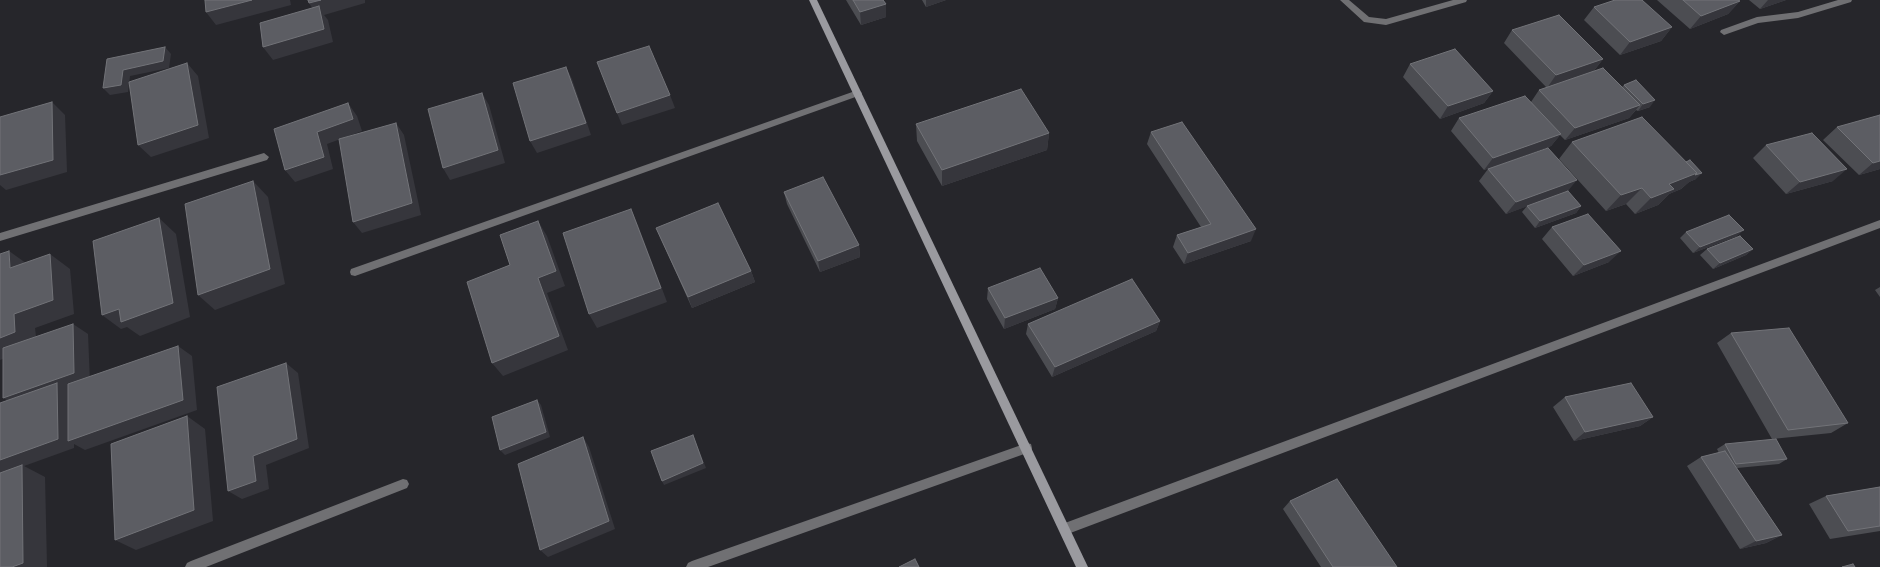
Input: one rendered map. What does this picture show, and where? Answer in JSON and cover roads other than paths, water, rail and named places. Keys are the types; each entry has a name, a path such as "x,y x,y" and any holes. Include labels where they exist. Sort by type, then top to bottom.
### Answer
{"street":[{"path":"814,0 1082,567"},
{"path":"1344,0 1367,20 1386,22 1463,0"},
{"path":"1724,32 1757,20 1798,15 1848,0"},
{"path":"355,272 858,93"},
{"path":"0,237 264,157"},
{"path":"1065,529 1880,224"},
{"path":"692,567 1026,448"},
{"path":"191,567 403,484"}]}
